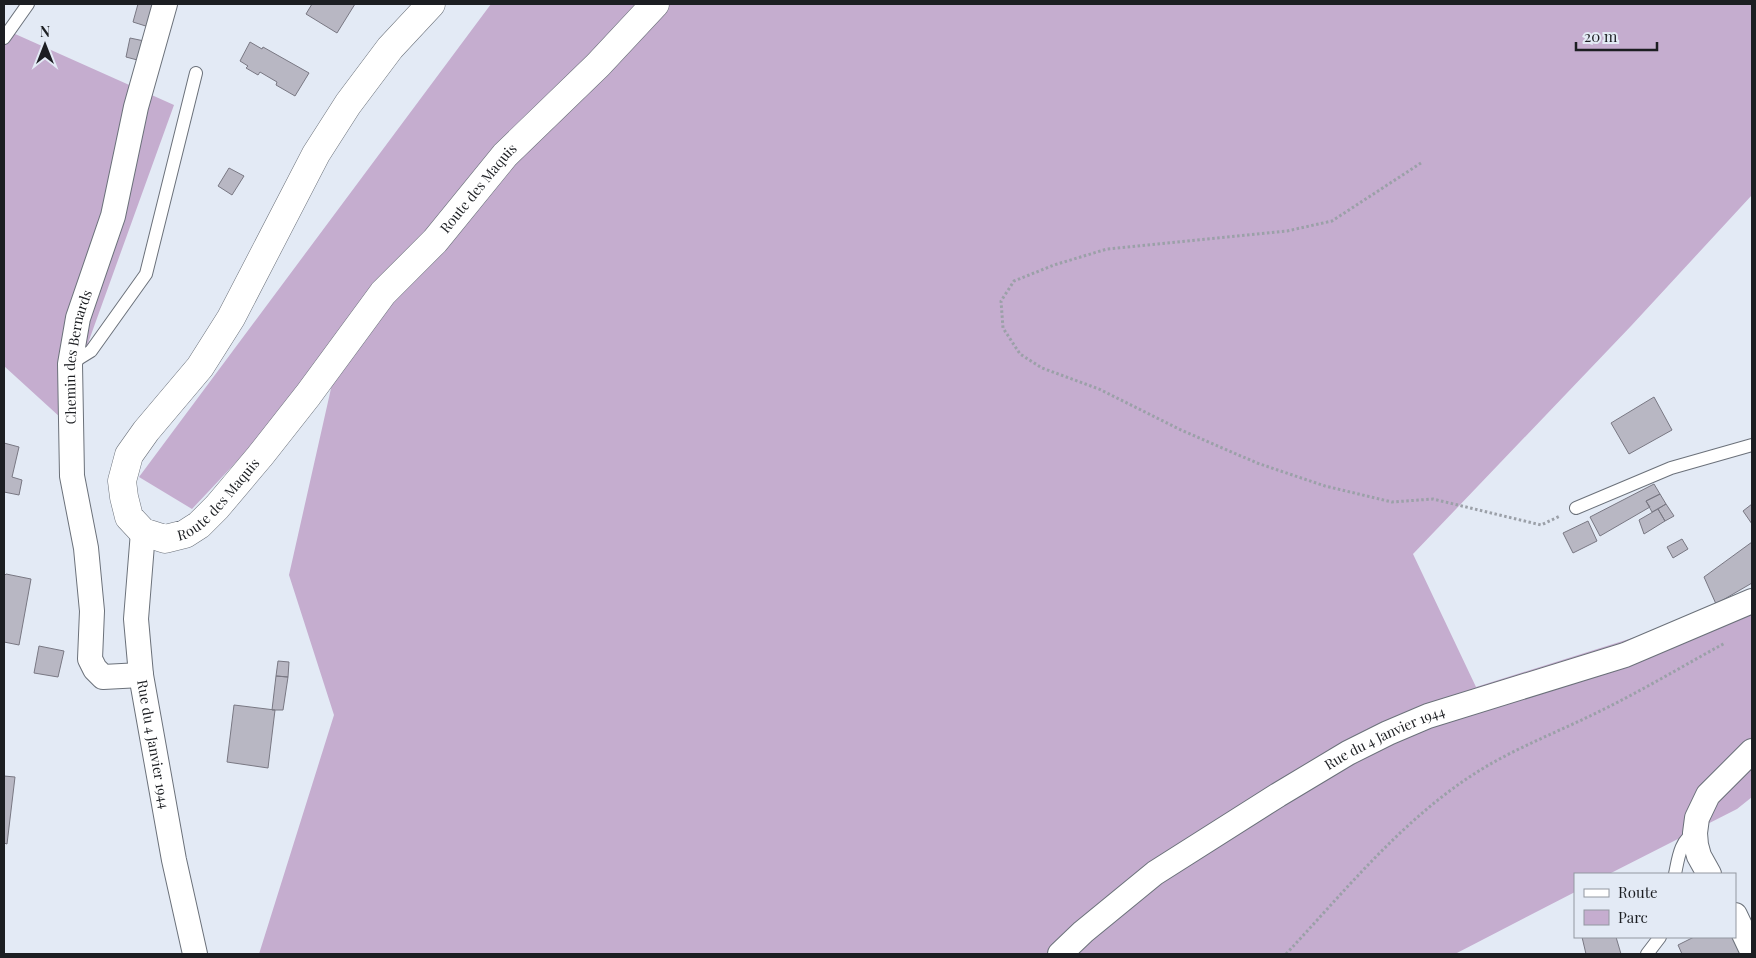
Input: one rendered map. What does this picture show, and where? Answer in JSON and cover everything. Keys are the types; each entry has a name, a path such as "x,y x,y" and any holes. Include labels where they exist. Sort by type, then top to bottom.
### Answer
{"street":[{"name":"Chemin des Bernards","path":"141,675 103,677 95,669 90,659 92,611 86,548 72,476 70,364 78,318 113,216 136,107 165,4"},
{"path":"143,532 129,517 124,498 122,481 129,455 146,431 200,367 231,318 316,154 348,104 390,48 430,4"},
{"name":"Route des Maquis","path":"143,532 165,539 185,534 199,525 217,507 302,403 383,293 434,241 505,155 598,65 655,4"},
{"name":"Rue du 4 Janvier 1944","path":"143,532 136,619 141,675 174,860 195,954"},
{"name":"Rue du 4 Janvier 1944","path":"1060,954 1083,932 1155,873 1348,753 1428,716 1625,655 1752,601"},
{"path":"1708,873 1699,856 1695,833 1697,818 1708,795 1752,751"},
{"path":"1736,917 1752,951"}],"lane":[{"path":"4,38 28,4"},
{"path":"70,364 91,351 146,274 196,73"},
{"path":"1576,508 1671,468 1752,445"},
{"path":"1675,873 1683,844 1688,836 1695,833"},
{"path":"1647,954 1660,944"}],"path":[{"path":"1421,163 1332,221 1286,231 1107,249 1054,265 1014,281 1001,301 1002,328 1020,354 1042,368 1099,389 1179,429 1257,462 1325,486 1392,502 1433,499 1541,525 1576,508"},
{"path":"1286,954 1381,852 1422,812 1474,774 1503,756 1614,705 1730,640"}],"green space":[{"path":"491,4 1752,4 1752,195 1631,326 1413,554 1476,687 1680,623 1752,594 1752,797 1737,809 1611,873 1574,873 1574,893 1455,954 259,954 334,715 289,575 339,353 192,509 139,477"},
{"path":"4,29 174,105 61,418 4,366"}],"building":[{"path":"138,4 158,4 152,28 133,22"},
{"path":"312,4 355,4 337,33 306,14"},
{"path":"130,38 149,42 145,62 126,57"},
{"path":"250,42 262,49 263,47 309,73 295,96 276,85 277,82 260,72 258,75 246,68 248,66 240,61"},
{"path":"229,168 244,176 232,195 218,186"},
{"path":"1654,397 1672,430 1629,454 1611,423"},
{"path":"4,443 19,447 12,477 22,480 19,495 4,492"},
{"path":"1654,484 1660,494 1646,501 1650,507 1600,536 1590,517"},
{"path":"1660,494 1666,504 1652,512 1646,501"},
{"path":"1666,504 1674,516 1665,521 1658,509"},
{"path":"1752,504 1752,524 1743,511"},
{"path":"1658,509 1665,521 1644,534 1639,520"},
{"path":"1588,521 1597,541 1573,553 1563,533"},
{"path":"1682,539 1688,549 1673,558 1667,547"},
{"path":"1752,542 1752,583 1716,604 1704,577"},
{"path":"6,574 31,579 19,645 4,642 4,576"},
{"path":"39,646 64,651 58,677 34,673"},
{"path":"278,661 289,662 288,677 276,676"},
{"path":"276,676 288,677 283,710 272,710"},
{"path":"234,705 275,710 268,768 227,762"},
{"path":"4,776 15,777 7,844 4,843"},
{"path":"1582,938 1616,938 1621,954 1586,954"},
{"path":"1692,938 1735,938 1743,954 1682,954 1678,945"}]}
